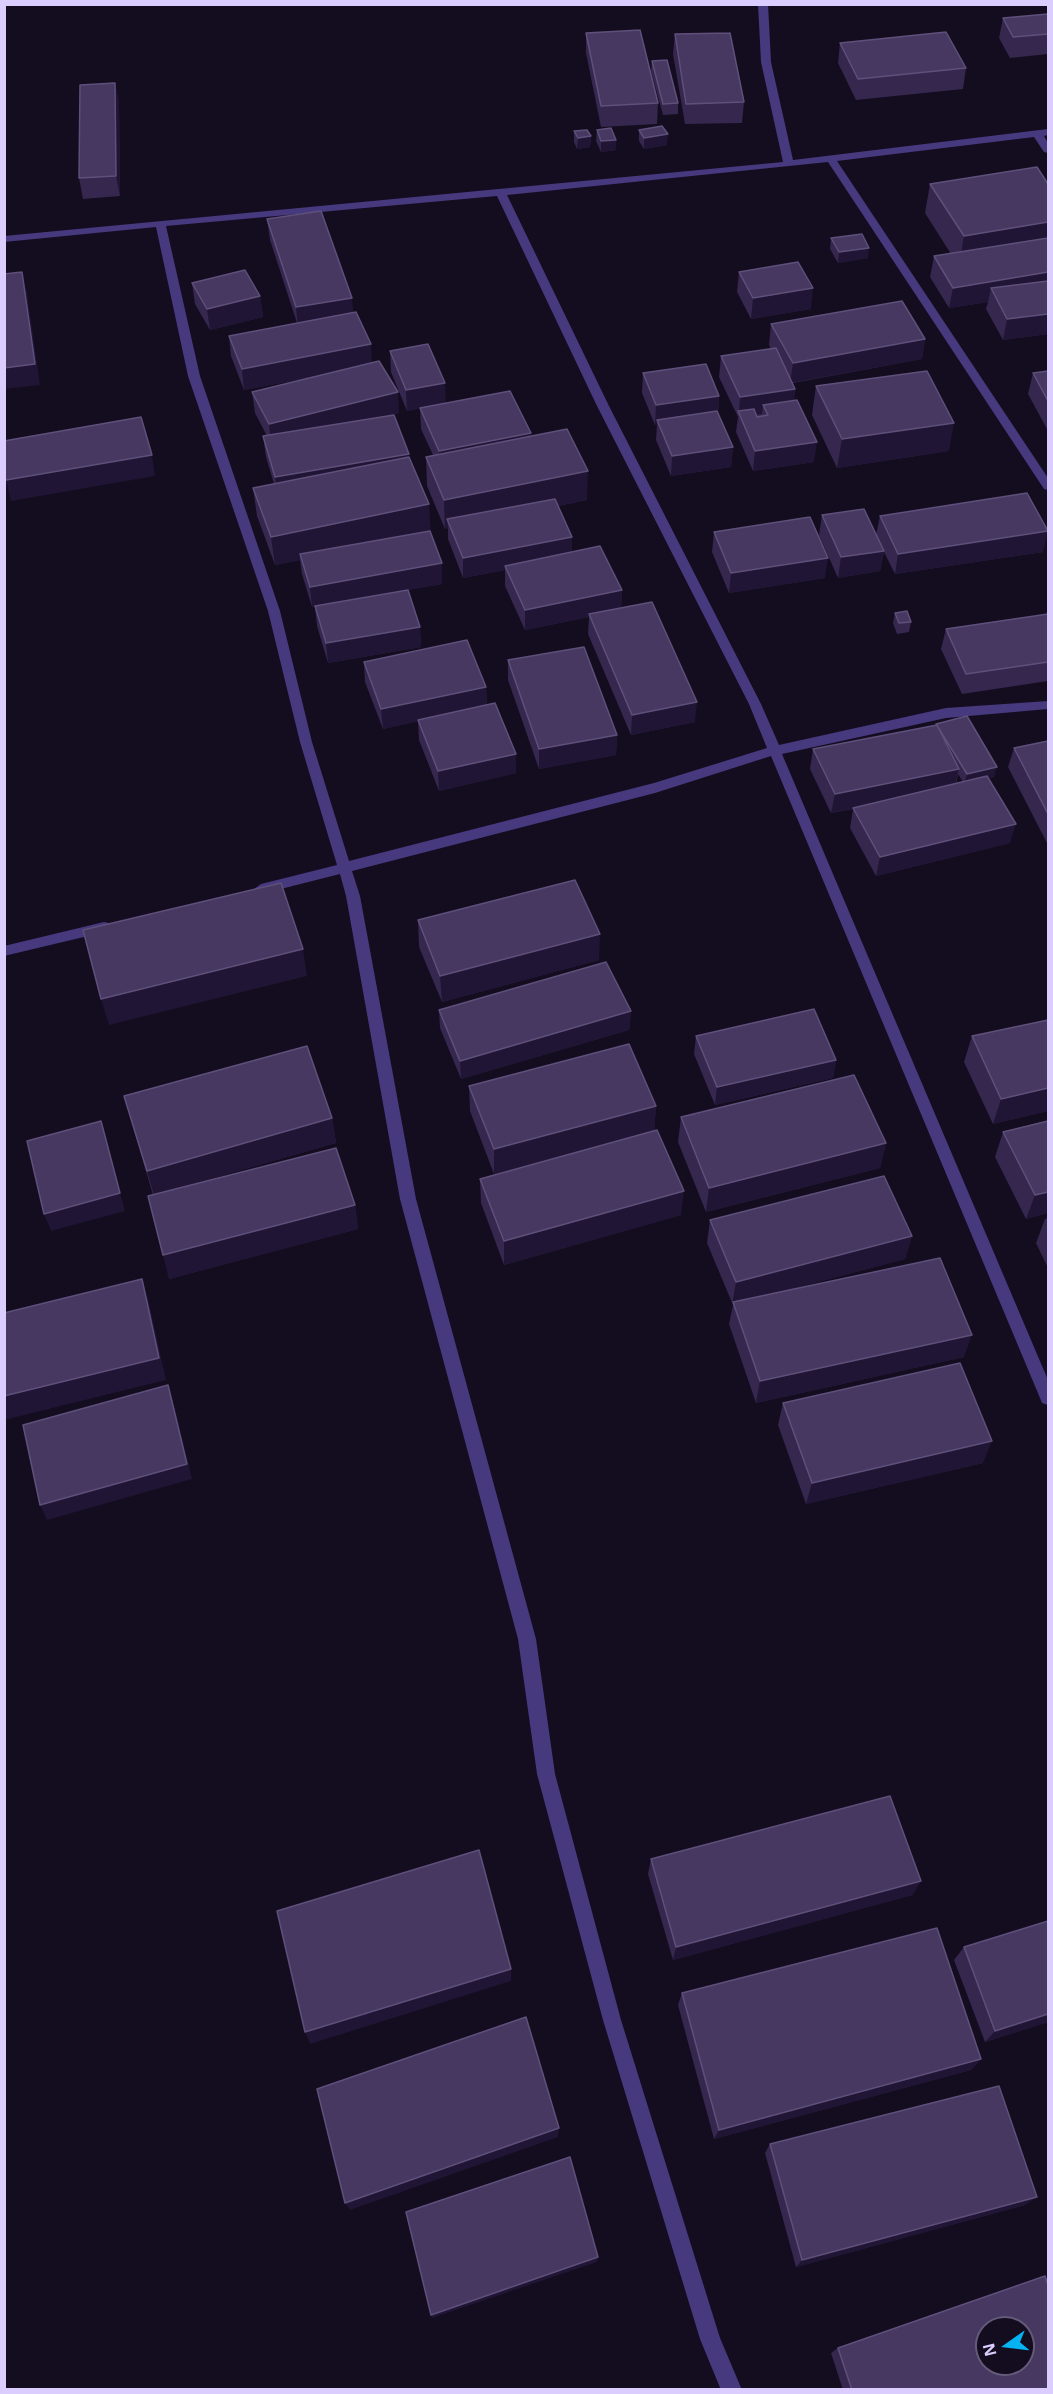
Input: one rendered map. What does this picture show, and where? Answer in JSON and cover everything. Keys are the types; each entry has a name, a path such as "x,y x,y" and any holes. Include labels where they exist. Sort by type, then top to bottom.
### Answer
{"street":[{"path":"763,4 766,62 789,164"},
{"path":"4,239 789,164 1043,132 1048,150"},
{"path":"831,159 1048,486"},
{"path":"501,193 603,406 755,704 1048,1398"},
{"path":"160,223 194,376 274,611 306,742 353,896 408,1198 527,1639 546,1774 612,2020 710,2339 732,2390"},
{"path":"242,894 344,870 655,788 773,751 946,713 1048,705"},
{"path":"4,951 118,924"}],"building":[{"path":"1048,14 1048,34 1013,37 1003,18"},
{"path":"640,30 658,103 601,106 586,33"},
{"path":"946,32 966,68 858,79 840,43"},
{"path":"730,33 744,102 686,104 675,34"},
{"path":"667,60 678,103 663,104 652,61"},
{"path":"115,83 116,176 79,178 80,85"},
{"path":"662,126 668,134 644,138 639,130"},
{"path":"611,128 616,140 601,141 597,130"},
{"path":"587,130 591,136 578,138 574,131"},
{"path":"1037,167 1048,184 1048,222 964,236 930,184"},
{"path":"321,211 352,298 296,307 267,219"},
{"path":"862,234 869,248 839,252 831,238"},
{"path":"1048,238 1048,272 953,288 934,256"},
{"path":"798,262 813,288 753,298 739,272"},
{"path":"245,270 260,296 207,309 192,283"},
{"path":"22,272 35,364 4,368 4,274"},
{"path":"1048,281 1048,314 1007,319 991,288"},
{"path":"902,301 925,339 793,363 771,324"},
{"path":"356,312 371,344 242,369 229,336"},
{"path":"428,344 445,383 406,390 390,351"},
{"path":"776,348 795,389 740,397 721,356"},
{"path":"379,361 398,392 269,424 252,392"},
{"path":"706,364 719,396 656,405 643,373"},
{"path":"927,371 954,423 842,439 816,386"},
{"path":"1048,371 1048,401 1033,373"},
{"path":"510,391 531,433 439,451 420,408"},
{"path":"797,400 817,442 755,451 738,411 754,409 757,417 768,415 763,405"},
{"path":"717,411 733,447 672,456 657,420"},
{"path":"394,415 409,454 275,477 263,436"},
{"path":"141,417 152,455 6,480 4,441"},
{"path":"567,429 588,471 444,500 426,457"},
{"path":"409,457 429,504 271,537 253,488"},
{"path":"1027,493 1048,531 898,554 880,516"},
{"path":"555,499 572,537 463,558 447,519"},
{"path":"864,509 884,551 841,557 822,515"},
{"path":"810,517 828,558 731,573 714,532"},
{"path":"430,531 442,563 310,587 300,554"},
{"path":"600,546 622,590 525,610 505,566"},
{"path":"408,590 420,627 326,643 315,606"},
{"path":"652,602 697,702 632,715 589,614"},
{"path":"907,611 911,622 899,623 895,613"},
{"path":"1048,614 1048,662 966,674 946,629"},
{"path":"467,640 486,687 381,709 364,662"},
{"path":"584,647 617,735 539,749 508,660"},
{"path":"495,703 516,754 438,771 418,720"},
{"path":"967,716 997,767 967,774 936,724"},
{"path":"937,725 959,769 835,794 813,749"},
{"path":"1048,741 1048,814 1014,748"},
{"path":"987,776 1016,824 880,857 853,808"},
{"path":"575,880 600,934 440,976 418,920"},
{"path":"281,883 303,949 101,999 83,930"},
{"path":"606,962 631,1011 460,1061 439,1010"},
{"path":"814,1009 836,1060 717,1087 696,1036"},
{"path":"1048,1020 1048,1088 1001,1099 972,1036"},
{"path":"629,1044 656,1106 494,1149 469,1086"},
{"path":"307,1046 332,1118 147,1171 124,1096"},
{"path":"854,1075 886,1143 709,1188 681,1117"},
{"path":"101,1121 120,1193 44,1214 27,1141"},
{"path":"1048,1121 1048,1192 1035,1195 1003,1132"},
{"path":"657,1130 684,1191 504,1241 480,1179"},
{"path":"336,1148 355,1205 163,1255 148,1196"},
{"path":"884,1176 912,1236 736,1282 710,1220"},
{"path":"940,1258 972,1335 760,1381 733,1302"},
{"path":"142,1279 159,1358 4,1396 4,1313"},
{"path":"960,1363 992,1441 812,1483 783,1403"},
{"path":"168,1385 187,1464 40,1505 23,1425"},
{"path":"890,1796 921,1881 676,1947 651,1859"},
{"path":"479,1850 511,1969 305,2032 277,1911"},
{"path":"1048,1921 1048,2014 995,2031 964,1947"},
{"path":"937,1928 981,2059 719,2130 682,1993"},
{"path":"526,2017 559,2128 345,2203 317,2089"},
{"path":"999,2086 1037,2197 802,2260 770,2144"},
{"path":"570,2157 598,2257 431,2315 406,2212"},
{"path":"1045,2276 1048,2285 1048,2390 852,2390 838,2348"}]}
